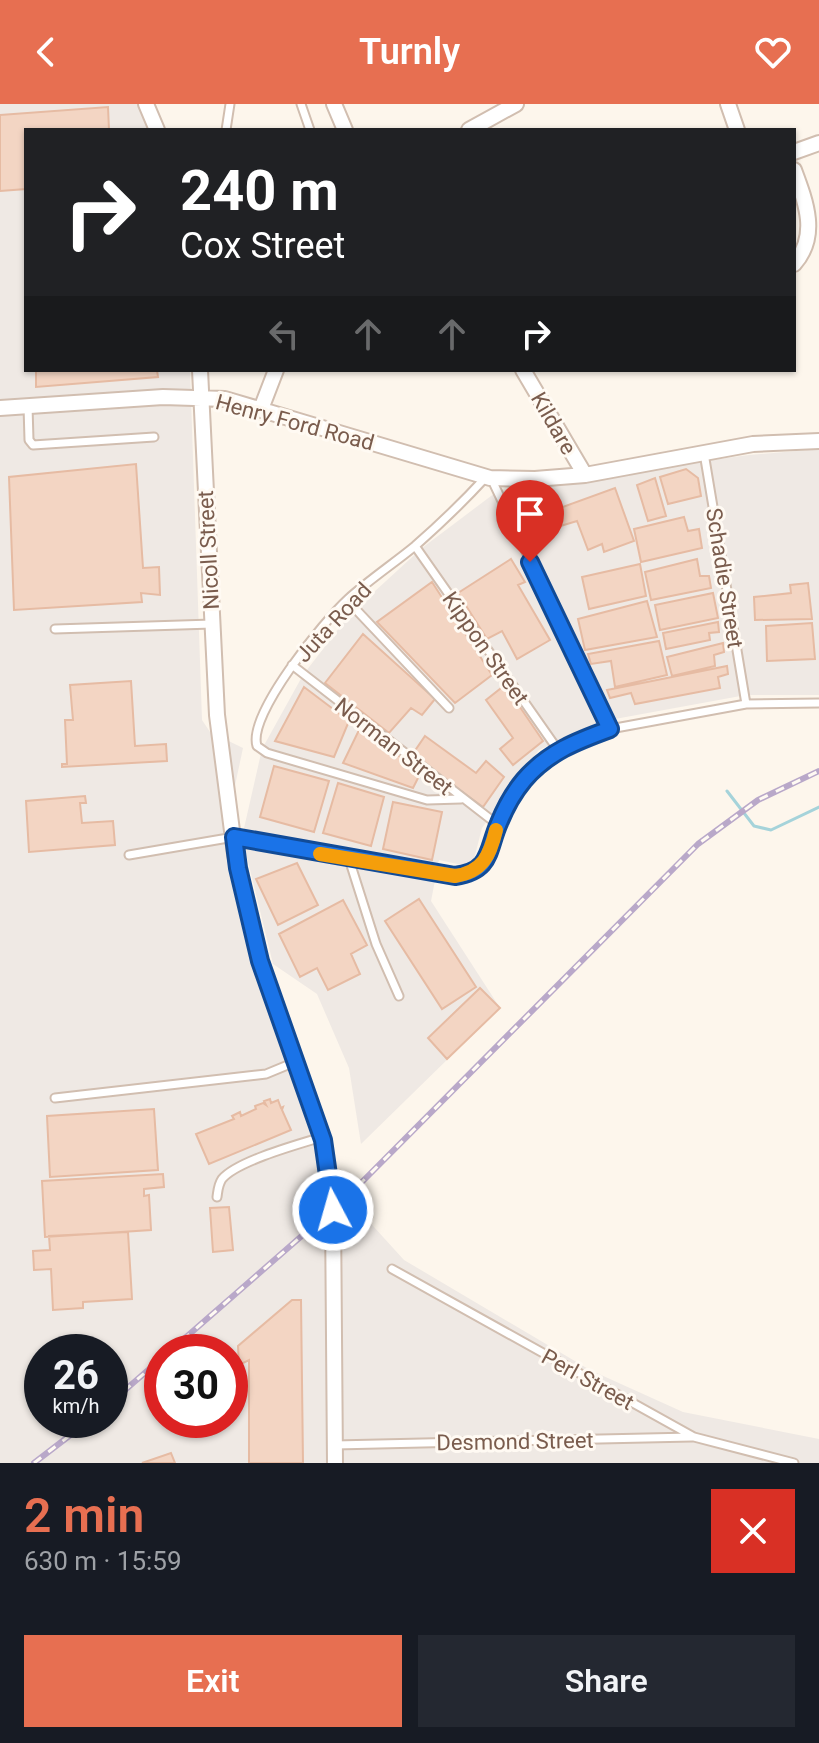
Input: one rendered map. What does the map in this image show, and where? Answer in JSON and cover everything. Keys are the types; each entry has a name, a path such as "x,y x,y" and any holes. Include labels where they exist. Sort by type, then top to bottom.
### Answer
{"street":[{"path":"146,104 156,128"},
{"path":"334,104 344,128"},
{"path":"473,128 516,104"},
{"path":"728,104 736,128"},
{"path":"796,151 819,143"},
{"path":"796,176 810,227 807,245 796,261"},
{"name":"Nicoll Street","path":"200,372 218,730 234,837"},
{"path":"261,409 275,372"},
{"name":"Kildare","path":"524,372 585,475"},
{"name":"Henry Ford Road","path":"0,408 201,397 225,399 488,477"},
{"path":"488,477 535,479 585,475 753,444 819,441"},
{"path":"234,837 238,868 260,961 322,1137 333,1210 335,1463"}],"lane":[{"path":"226,128 230,104"},
{"path":"309,128 302,106 311,104"},
{"path":"28,406 29,440 33,445 154,437"},
{"name":"Schadie Street","path":"704,453 746,704"},
{"path":"488,477 610,729"},
{"name":"Juta Road","path":"461,799 427,800 267,753 257,746 256,730 292,665 347,600 454,512 488,477"},
{"name":"Kippon Street","path":"415,546 558,750"},
{"path":"347,600 449,708"},
{"path":"55,629 212,624"},
{"name":"Norman Street","path":"292,665 498,825"},
{"path":"129,855 234,837 455,876 469,873 481,866 489,855 498,825 523,780 558,750 610,729 746,704 819,703"},
{"path":"349,859 376,944 399,996"},
{"path":"55,1098 266,1074 295,1062"},
{"path":"217,1197 222,1180 235,1169 322,1137"},
{"name":"Perl Street","path":"392,1269 694,1437 794,1463"},
{"name":"Desmond Street","path":"335,1445 694,1437"}],"shaded area":[{"path":"0,104 141,104 150,128 24,128 24,372 190,372 202,720 210,732 243,748 224,837 256,973 323,1171 404,1260 590,1370 683,1412 819,1439 819,1463 0,1463"},
{"path":"819,449 819,695 746,695 604,721 539,750 482,828 474,859 462,865 439,860 431,901 500,1008 361,1144 349,1068 317,994 273,964 242,837 262,749 303,675 350,614 422,548 495,493 553,481 749,455"}],"building":[{"path":"108,107 109,128 24,128 24,189 0,191 0,115"},
{"path":"36,372 157,372 158,377 36,387"},
{"path":"136,464 143,568 159,567 160,595 141,593 142,602 14,610 9,477"},
{"path":"686,469 698,478 701,496 668,504 660,477"},
{"path":"655,478 666,516 648,521 637,485"},
{"path":"615,488 634,541 604,552 602,544 588,550 577,521 554,528 549,512"},
{"path":"684,517 688,531 699,529 702,548 641,562 634,529"},
{"path":"511,559 525,582 518,585 550,640 517,659 502,631 487,639 458,593"},
{"path":"697,559 700,576 709,576 711,588 651,600 645,572"},
{"path":"640,564 646,596 589,609 582,577"},
{"path":"432,582 492,675 455,703 377,622"},
{"path":"808,583 812,619 755,620 754,597 791,593 790,585"},
{"path":"713,593 718,618 660,630 655,605"},
{"path":"647,601 657,637 585,650 578,619"},
{"path":"718,622 719,632 709,633 710,640 666,649 663,633"},
{"path":"812,623 815,659 767,661 766,626"},
{"path":"363,634 435,699 422,715 411,708 389,733 325,683"},
{"path":"659,641 667,675 615,687 611,661 591,664 588,654"},
{"path":"723,643 724,652 714,655 715,666 672,676 667,657"},
{"path":"727,666 728,674 718,677 720,688 635,704 631,693 610,698 607,690"},
{"path":"131,681 135,746 166,744 167,761 62,767 62,764 67,764 65,720 73,720 70,685"},
{"path":"505,685 543,741 513,765 500,749 513,738 486,700"},
{"path":"304,687 349,721 334,757 275,741"},
{"path":"360,728 421,772 413,788 343,763"},
{"path":"425,736 476,773 486,761 504,777 483,807 412,755"},
{"path":"274,766 329,781 314,832 260,817"},
{"path":"338,783 384,797 371,846 323,833"},
{"path":"85,796 86,803 80,803 82,823 113,821 115,845 29,852 26,801"},
{"path":"393,802 442,812 432,860 383,849"},
{"path":"297,863 318,905 278,925 256,879"},
{"path":"419,899 476,987 442,1009 385,921"},
{"path":"343,900 367,945 351,954 360,974 328,990 317,968 300,977 279,934"},
{"path":"480,988 500,1008 447,1059 428,1038"},
{"path":"270,1099 271,1103 278,1100 283,1107 291,1130 209,1164 196,1134 234,1119 232,1116 240,1112 241,1116 256,1109 255,1106 266,1105 264,1101"},
{"path":"154,1109 158,1170 50,1177 47,1116"},
{"path":"163,1174 164,1187 144,1189 144,1196 149,1195 151,1230 45,1237 42,1181"},
{"path":"229,1207 233,1250 213,1252 210,1208"},
{"path":"128,1232 132,1299 83,1302 83,1308 53,1310 51,1269 34,1270 33,1251 50,1250 49,1236"},
{"path":"292,1300 301,1300 303,1463 249,1463 248,1337"},
{"path":"171,1453 175,1463 142,1463"}],"waterway":[{"path":"727,791 754,826 771,830 819,807"}],"railway":[{"path":"190,1334 352,1192 698,844 758,800 819,771"},
{"path":"128,1387 144,1374"},
{"path":"34,1463 67,1438"}],"slow traffic":[{"path":"320,854 463,875 485,862 496,830"}],"route":[{"path":"333,1210 323,1140 260,961 235,854 234,837 455,876 481,866 489,855 507,805 523,780 558,750 610,729 530,562"}]}
